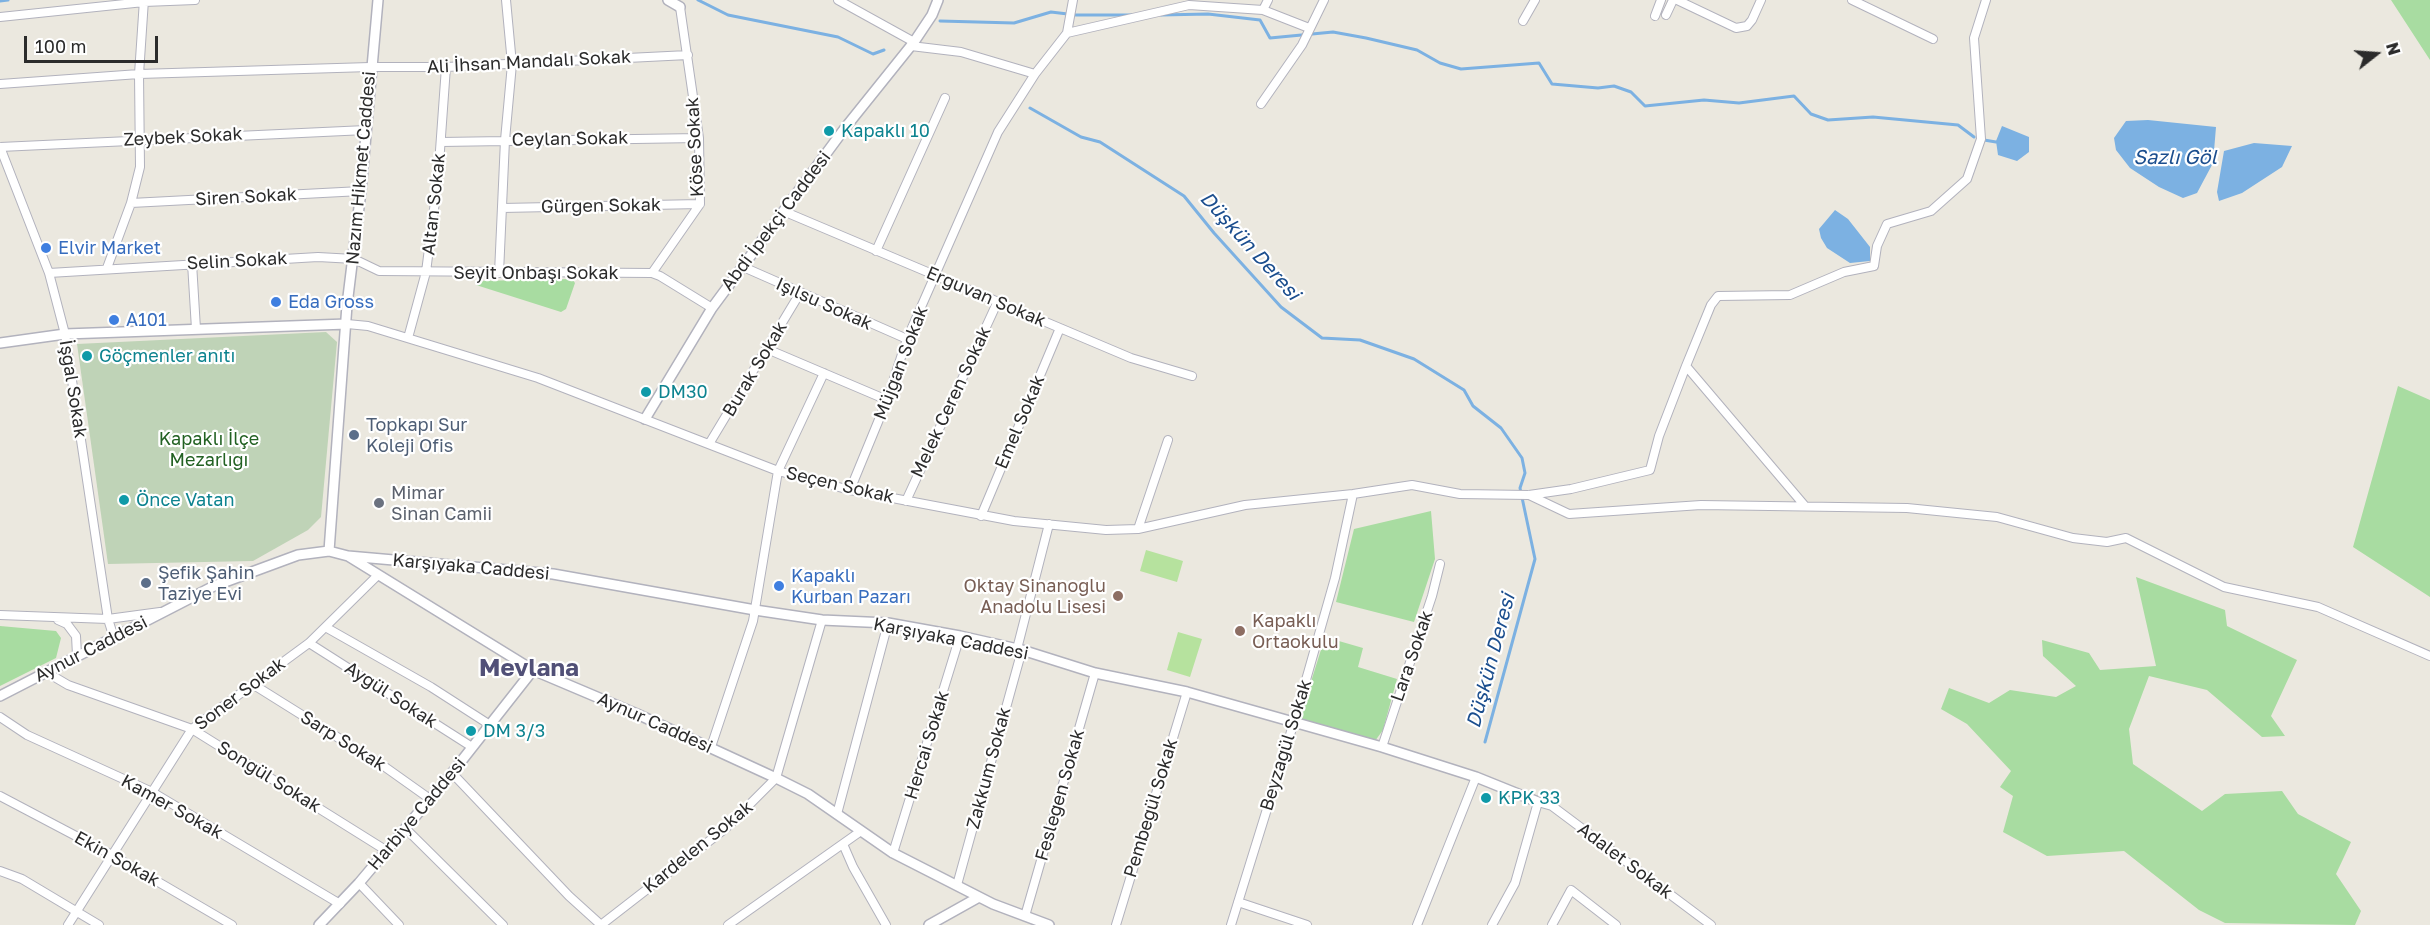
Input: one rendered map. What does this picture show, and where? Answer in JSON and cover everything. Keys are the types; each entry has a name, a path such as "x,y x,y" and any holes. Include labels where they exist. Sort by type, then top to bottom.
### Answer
{"street":[{"path":"0,17 144,1 195,0"},
{"name":"Nazım Hikmet Caddesi","path":"329,551 347,324 378,0"},
{"path":"499,273 505,140 512,64 506,0"},
{"path":"668,0 680,7"},
{"path":"838,0 913,44 961,52 1035,74"},
{"name":"Abdi İpekçi Caddesi","path":"645,419 712,308 741,266 913,44 932,15 938,0"},
{"path":"1073,0 1067,33 1189,5 1263,10 1309,28"},
{"path":"1263,10 1268,0"},
{"path":"1261,104 1302,45 1324,0"},
{"path":"1523,21 1535,0"},
{"path":"1655,16 1661,0"},
{"path":"1666,15 1675,0 1736,28 1747,26 1761,0"},
{"path":"1851,0 1933,39"},
{"path":"1805,506 1686,366 1711,305 1718,296 1790,295 1844,272 1874,266 1877,246 1887,224 1931,211 1967,179 1980,139 1974,38 1986,0"},
{"path":"107,268 131,203 140,167 139,74 144,1"},
{"name":"Köse Sokak","path":"652,273 700,204 699,138 680,7"},
{"name":"Müjgan Sokak","path":"850,490 887,400 907,339 998,132 1035,74 1067,33"},
{"name":"Ali İhsan Mandalı Sokak","path":"0,84 139,74 447,67 688,55"},
{"name":"Altan Sokak","path":"408,338 426,272 447,67"},
{"path":"876,251 945,98"},
{"name":"Zeybek Sokak","path":"0,147 366,130"},
{"name":"Ceylan Sokak","path":"441,142 699,138"},
{"name":"İşgal Sokak","path":"0,147 49,273 65,334 108,619 114,638"},
{"name":"Siren Sokak","path":"131,203 361,191"},
{"name":"Gürgen Sokak","path":"502,208 700,204"},
{"name":"Erguvan Sokak","path":"783,211 1131,358 1192,376"},
{"name":"Selin Sokak","path":"49,273 318,257 354,259"},
{"name":"Seyit Onbaşı Sokak","path":"354,259 379,271 652,273 712,308"},
{"path":"192,263 196,329"},
{"name":"Işılsu Sokak","path":"741,266 907,339"},
{"name":"Burak Sokak","path":"709,444 800,293"},
{"name":"Melek Ceren Sokak","path":"906,501 997,303"},
{"path":"0,343 65,334 347,324"},
{"name":"Seçen Sokak","path":"347,324 368,326 538,378 778,471 850,490 981,516 1106,530 1138,529 1245,505 1353,494 1412,485 1460,494 1529,495 1571,489 1650,470 1659,436 1686,366"},
{"name":"Emel Sokak","path":"981,516 1060,328"},
{"path":"766,349 887,400"},
{"path":"711,747 755,610 778,471 824,373"},
{"path":"1138,529 1168,440"},
{"name":"Beyzagül Sokak","path":"1231,925 1294,722 1335,578 1353,494"},
{"path":"1529,495 1569,514 1701,506 1907,508 1985,516 2073,538 2107,542 2126,538 2224,587 2318,607 2430,656"},
{"name":"Zakkum Sokak","path":"957,885 1019,650 1049,524"},
{"name":"Aynur Caddesi","path":"0,696 214,586 298,555 329,551 348,556 533,670 711,747 776,778 808,794 893,854 979,897 1049,925"},
{"name":"Karşıyaka Caddesi","path":"348,556 553,574 755,610 822,620 888,623 960,636 1019,650 1095,673 1186,692 1382,747 1476,777 1538,802"},
{"name":"Lara Sokak","path":"1382,747 1432,596 1440,564"},
{"name":"Soner Sokak","path":"68,925 192,729 309,643 327,628 378,575"},
{"path":"0,615 53,619 108,619 167,611"},
{"path":"53,619 67,624 76,636 77,655"},
{"name":"Kardelen Sokak","path":"601,925 726,828 776,778 822,620"},
{"path":"837,814 888,623"},
{"name":"Aygül Sokak","path":"327,628 431,687 490,725"},
{"name":"Hercai Sokak","path":"893,854 960,636"},
{"name":"Aygül Sokak","path":"309,643 472,747"},
{"name":"Harbiye Caddesi","path":"319,925 387,851 533,670"},
{"name":"Songül Sokak","path":"46,672 68,685 192,729 387,851"},
{"name":"Fesleğen Sokak","path":"1025,916 1095,673"},
{"name":"Sarp Sokak","path":"254,685 385,767 430,799"},
{"name":"Pembegül Sokak","path":"1116,925 1186,692"},
{"name":"Kamer Sokak","path":"0,717 27,735 152,792 340,904"},
{"path":"452,773 569,896 601,925"},
{"path":"1417,925 1476,777"},
{"name":"Ekin Sokak","path":"0,796 112,855 232,925"},
{"path":"1492,925 1515,883 1538,802"},
{"name":"Adalet Sokak","path":"1538,802 1552,806 1711,925"},
{"path":"406,828 503,925"},
{"path":"728,925 861,831"},
{"path":"843,844 853,867 886,925"},
{"path":"0,871 22,879 78,910 99,925"},
{"path":"359,883 399,925"},
{"path":"1552,925 1571,891 1616,925"},
{"path":"929,925 979,897"},
{"path":"1238,902 1307,925"}],"green space":[{"path":"2391,0 2430,0 2430,60"},
{"path":"572,279 575,283 566,309 561,312 476,285 477,281"},
{"name":"Kapaklı İlçe Mezarlığı","path":"326,332 337,342 321,517 308,530 253,561 108,564 77,344"},
{"path":"2398,386 2430,400 2430,597 2353,547"},
{"path":"1431,511 1435,559 1414,622 1336,602 1354,529"},
{"path":"1146,550 1183,561 1177,582 1140,571"},
{"path":"2136,577 2225,610 2227,626 2297,660 2271,716 2285,736 2262,737 2207,690 2149,676 2129,729 2133,764 2202,811 2225,794 2282,791 2298,814 2351,842 2336,874 2361,911 2355,925 2225,923 2199,910 2124,851 2047,856 2003,832 2013,796 2000,787 2011,771 1967,724 1941,709 1949,688 1989,703 2010,690 2056,697 2076,686 2043,656 2042,640 2089,653 2100,670 2156,666"},
{"path":"0,626 56,631 61,638 56,658 0,686"},
{"path":"1178,632 1202,639 1190,677 1167,670"},
{"path":"1325,637 1363,648 1358,667 1397,679 1383,730 1375,741 1299,720"}],"water":[{"name":"Sazlı Göl","path":"2148,120 2216,127 2213,163 2197,193 2183,198 2159,187 2130,168 2116,150 2114,138 2126,121"},
{"path":"2002,126 2029,137 2029,152 2017,161 1998,155 1996,141"},
{"path":"2254,143 2292,146 2282,167 2242,193 2219,201 2217,192 2224,151"},
{"path":"1835,210 1848,219 1870,247 1870,261 1850,263 1827,248 1819,229"}],"waterway":[{"path":"0,1 8,0"},
{"path":"698,0 728,15 838,37 873,54 884,50"},
{"path":"940,21 1014,23 1051,12 1076,15 1134,15"},
{"path":"1161,15 1208,14 1260,20 1270,38 1333,32 1417,50 1440,63 1461,69 1539,63 1552,84 1598,88 1614,86 1631,92 1645,106 1704,100 1739,103 1794,96 1811,114 1828,120 1873,117 1958,125 1974,137"},
{"name":"Düşkün Deresi","path":"1030,108 1081,137 1100,142 1184,196 1281,307 1322,338 1360,340 1414,359 1464,390 1473,406 1501,428 1522,458 1525,473 1520,488 1535,559 1485,742"},
{"path":"1984,140 1996,142"}],"place":[{"name":"Kapaklı 10","path":"829,131"},
{"name":"Elvir Market","path":"46,248"},
{"name":"Eda Gross","path":"276,302"},
{"name":"A101","path":"114,320"},
{"name":"Göçmenler anıtı","path":"87,356"},
{"name":"DM30","path":"646,392"},
{"name":"Topkapı Sur Koleji Ofis","path":"354,435"},
{"name":"Önce Vatan","path":"124,500"},
{"name":"Mimar Sinan Camii","path":"379,503"},
{"name":"Şefik Şahin Taziye Evi","path":"146,583"},
{"name":"Kapaklı Kurban Pazarı","path":"779,586"},
{"name":"Oktay Sinanoğlu Anadolu Lisesi","path":"1118,596"},
{"name":"Kapaklı Ortaokulu","path":"1240,631"},
{"name":"DM 3/3","path":"471,731"},
{"name":"KPK 33","path":"1486,798"}],"district":[{"name":"Mevlana","path":"529,668"}]}
